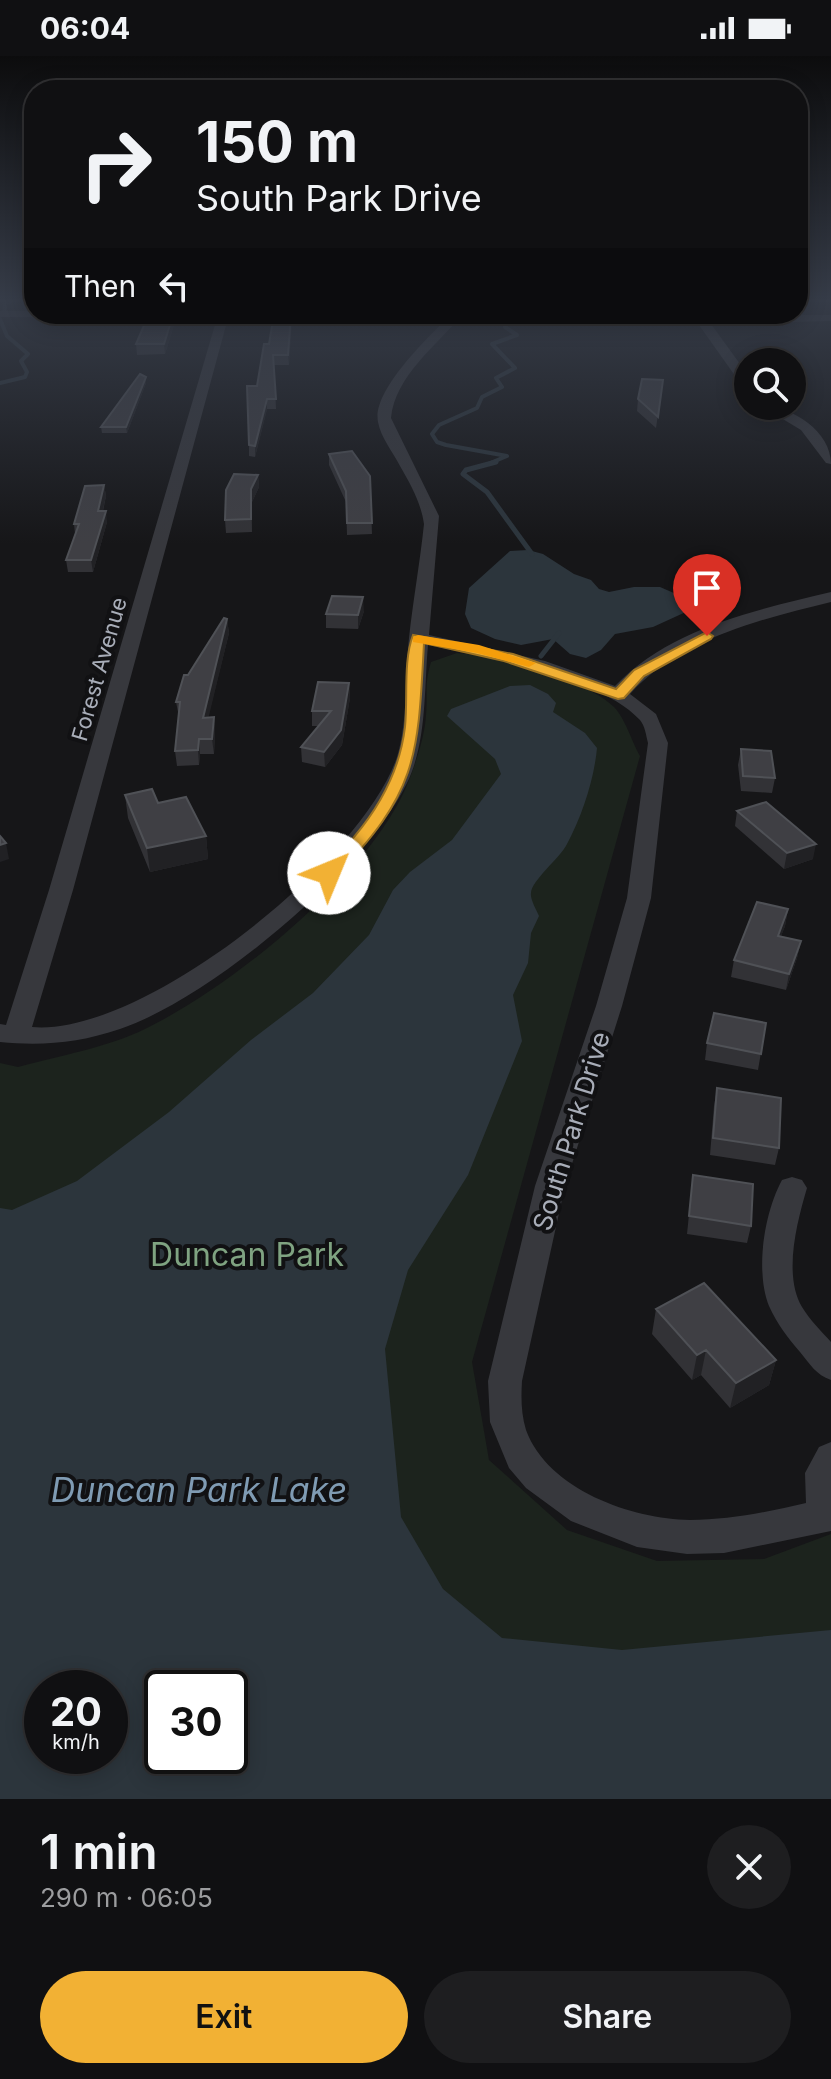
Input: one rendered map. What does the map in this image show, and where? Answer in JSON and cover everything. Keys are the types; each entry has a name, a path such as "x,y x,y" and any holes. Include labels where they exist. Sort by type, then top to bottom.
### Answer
{"street":[{"name":"Forest Avenue","path":"8,1034 65,875 205,381"},
{"path":"8,1034 57,1034 87,1028 158,1003 215,968 329,873 381,813 398,784 408,755 432,516 389,432 384,411 388,398 400,381"},
{"path":"793,420 806,427 831,460"},
{"path":"618,695 639,673 691,643 754,619 831,597"},
{"name":"South Park Drive","path":"418,638 523,661 618,695 635,705 656,730 658,743 647,850 626,950 550,1186 505,1381 504,1409 511,1438 527,1465 551,1489 591,1513 637,1530 685,1538 732,1535 828,1514"},
{"path":"792,1188 781,1223 780,1290 789,1316 831,1366"},
{"path":"828,1514 823,1473 831,1458"}],"green space":[{"name":"Duncan Park Lake","path":"457,653 539,670 582,686 614,707 640,756 472,1362 489,1460 567,1530 657,1561 764,1559 831,1534 831,1799 0,1799 0,1063 18,1067 100,1046 145,1029 218,986 295,925 331,891 388,820 407,785 424,732 431,662"}],"water":[{"path":"528,550 543,554 609,592 634,587 660,587 683,597 688,611 653,627 615,634 601,650 586,658 570,654 553,639 521,645 495,639 471,628 465,614 469,588 510,551"},
{"name":"Duncan Park Lake","path":"530,685 548,694 556,703 553,712 585,733 597,748 586,798 572,833 563,850 532,888 531,898 539,916 531,933 528,963 513,995 522,1041 468,1175 408,1270 385,1349 401,1517 443,1589 502,1638 622,1650 831,1630 831,1799 0,1799 0,1208 12,1210 77,1181 169,1112 251,1040 313,993 369,935 393,890 410,872 452,840 501,774 495,759 447,716 451,709 510,686"}],"building":[{"path":"135,381 144,381 126,427 101,427"},
{"path":"258,381 275,381 276,399 267,399 255,446 249,445 247,386 257,386"},
{"path":"642,381 663,381 658,417 638,399"},
{"path":"352,451 370,476 372,523 347,523 346,491 329,454"},
{"path":"234,474 258,475 251,489 251,519 225,520 226,490"},
{"path":"104,485 98,511 106,511 91,560 66,560 79,524 74,524 85,486"},
{"path":"332,596 363,597 358,615 326,614"},
{"path":"224,618 227,619 203,718 214,717 212,739 199,739 198,750 175,751 180,702 176,702 184,675 188,675"},
{"path":"318,682 349,683 341,730 324,752 301,747 331,711 312,711"},
{"path":"741,749 771,751 775,778 743,776"},
{"path":"152,789 158,803 186,797 206,836 147,848 125,795"},
{"path":"766,802 816,844 787,853 737,811"},
{"path":"757,902 788,909 778,936 801,941 789,974 734,960"},
{"path":"714,1013 766,1023 761,1054 707,1043"},
{"path":"717,1088 781,1098 779,1148 713,1138"},
{"path":"693,1175 753,1184 751,1226 689,1216"},
{"path":"704,1283 776,1360 736,1383 706,1350 697,1355 656,1309"}],"waterway":[{"path":"0,383 7,381"},
{"path":"488,464 507,456 446,445 437,442 432,434 439,425 477,408 482,397 502,387 498,381"},
{"path":"496,462 466,470 463,474 487,492 532,554"},
{"path":"541,656 559,633"}],"slow traffic":[{"path":"418,640 479,649 529,663"}],"route":[{"path":"329,873 358,843 398,784 408,755 412,728 418,638 508,657 618,695 639,673 707,636"}],"park label":[{"name":"Duncan Park","path":"247,1254"}]}
